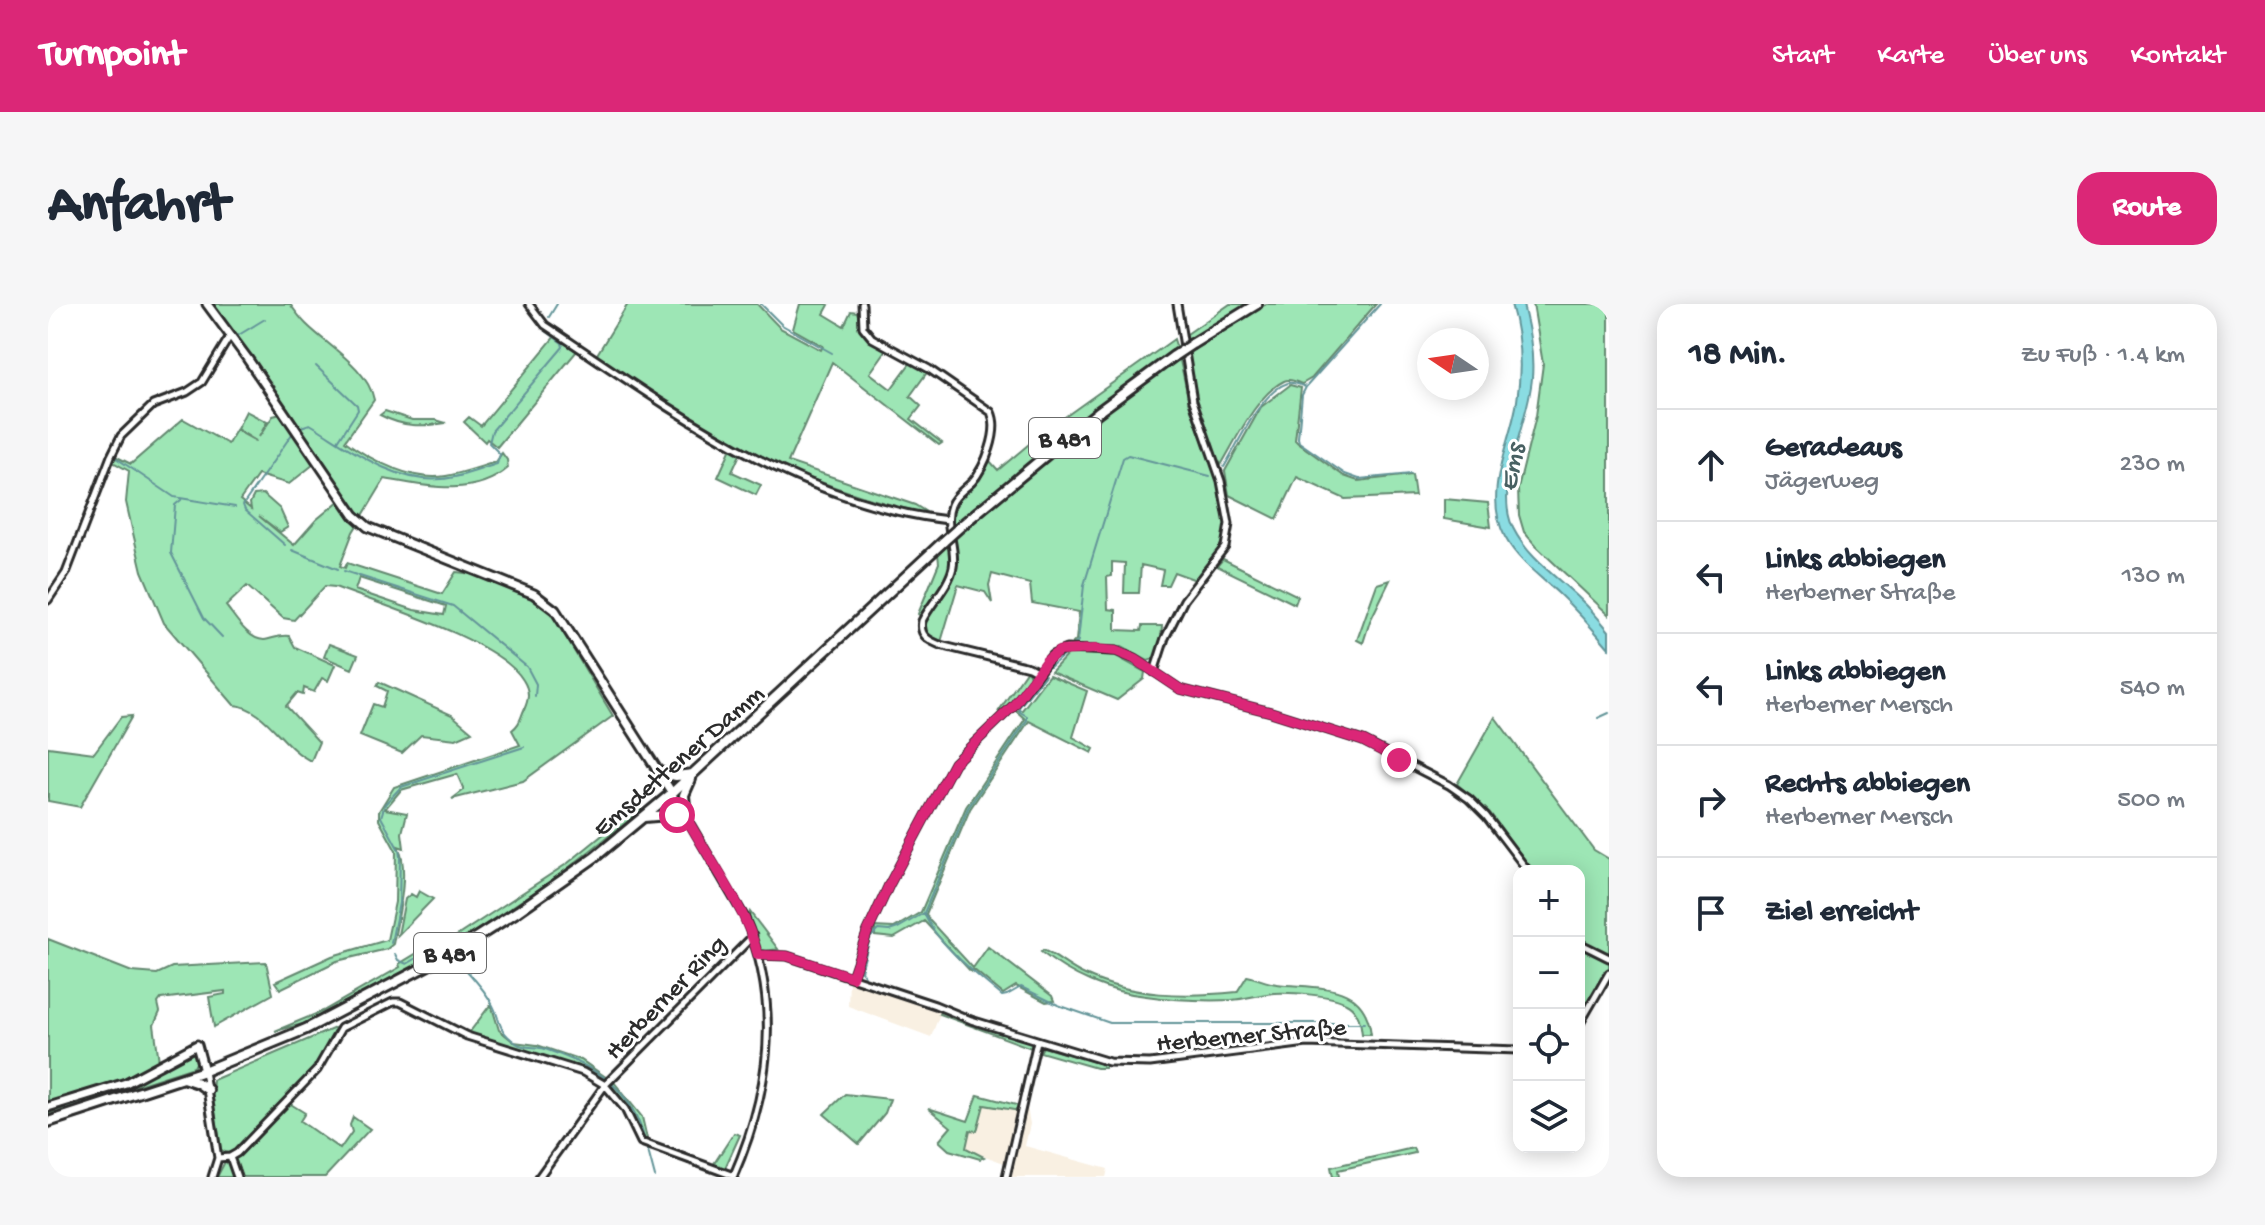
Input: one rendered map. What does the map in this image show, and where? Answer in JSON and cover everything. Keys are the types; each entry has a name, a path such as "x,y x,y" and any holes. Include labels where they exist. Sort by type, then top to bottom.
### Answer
{"main road":[{"name":"Emsdettener Damm","path":"48,1122 204,1071 263,1048 342,1012 455,951 518,911 595,857 694,774 944,541 1076,429 1174,356 1257,304"},
{"path":"659,772 676,776 694,774"},
{"path":"643,817 686,817 684,795 694,774"},
{"path":"182,1078 208,1090"}],"street":[{"path":"207,304 354,515 368,527 534,594 555,610 672,793 736,900 753,936 767,1011 767,1060 759,1108 733,1176"},
{"path":"529,304 545,325 703,431 817,484 866,502 948,520"},
{"path":"862,304 863,327 872,338 929,369 991,412 994,419 991,441 979,470 956,496 948,520 954,548 953,567 922,621 924,635 940,645 1029,667 1038,672"},
{"path":"1154,672 1165,638 1184,600 1225,547 1229,524 1221,481 1193,401 1177,304"},
{"path":"48,600 66,573 121,436 153,405 187,392 202,382 230,336"},
{"path":"852,977 867,933 889,885 954,763 1014,705 1038,672 1059,651 1116,651 1180,689 1271,712 1363,741 1434,777 1469,799 1523,865"},
{"name":"Herberner Ring","path":"539,1177 605,1085 753,936"},
{"path":"1585,946 1609,958"},
{"name":"Herberner Straße","path":"758,955 787,956 1037,1041 1109,1062 1126,1064 1307,1043 1513,1050"},
{"path":"1585,1015 1609,973"},
{"name":"Herberner Ring","path":"230,1157 317,1070 341,1028 393,1002 400,1002 467,1036 583,1072 605,1085 625,1109 641,1142 733,1176"},
{"path":"1006,1177 1037,1041"},
{"path":"48,1107 126,1083 197,1045 208,1090 218,1158 212,1177"},
{"path":"218,1158 230,1157 237,1177"}],"shaded area":[{"path":"849,981 941,1011 931,1037 848,1006"},
{"path":"984,1104 1020,1111 1027,1107 1030,1124 1025,1146 1108,1169 1106,1177 1001,1177 1004,1163 966,1149 970,1130 977,1130"}],"green space":[{"path":"210,304 290,304 306,324 356,368 370,388 374,400 345,441 379,462 406,473 433,477 496,462 502,453 508,468 495,477 464,487 385,479 353,532 340,566 345,568 347,563 442,594 456,572 468,573 505,584 528,596 549,609 613,716 523,781 452,799 464,790 457,774 401,790 385,809 407,813 402,833 404,848 398,846 403,880 393,944 387,949 337,961 280,989 275,982 332,956 387,940 395,902 396,851 379,820 379,811 394,787 520,745 512,730 526,706 527,688 510,666 490,651 437,625 380,603 325,586 294,620 283,618 247,586 226,606 247,632 264,640 289,636 295,647 335,665 328,681 322,678 314,692 304,688 303,695 297,693 286,706 319,742 311,761 291,747 256,713 234,705 164,623 142,571 133,533 126,502 129,471 113,462 115,456 131,464 183,419 228,444 236,430 256,441 237,429 246,411 267,422 259,437 273,416 281,414 314,464 289,484 258,475 240,500 251,509 254,495 263,494 280,509 288,527 280,532 259,516 294,545 316,520 346,495","holes":["359,578 446,606 444,615 414,610 355,590"]},
{"path":"628,304 757,304 780,328 821,350 823,346 793,329 800,304 829,305 824,314 844,326 851,311 857,312 864,334 887,349 870,373 891,389 911,362 928,371 910,396 921,406 911,419 942,443 939,445 832,362 788,462 915,505 931,515 842,490 785,469 730,443 689,420 596,356"},
{"path":"1230,304 1246,304 1186,343 1187,334"},
{"path":"1266,304 1376,304 1312,378 1302,384 1284,381 1265,396 1248,418 1221,465 1204,425 1187,354"},
{"path":"1533,304 1609,304 1609,615 1537,547 1524,532 1519,515 1518,489 1536,416 1543,364"},
{"path":"555,336 577,351 497,447 487,439 485,442 464,422 469,417 481,426"},
{"path":"1174,339 1192,412 1218,485 1225,526 1215,556 1196,580 1174,572 1168,585 1160,585 1163,570 1141,565 1139,593 1124,593 1125,563 1112,562 1112,576 1107,577 1108,609 1116,610 1116,630 1141,631 1142,626 1162,626 1156,656 1148,661 1122,647 1071,645 1076,640 1079,612 1032,603 1030,584 992,574 989,585 992,603 985,592 958,585 941,642 930,638 923,627 925,620 918,614 939,563 938,554 954,539 951,527 954,509 962,496 980,480 988,459 998,470 1041,434"},
{"path":"1290,385 1301,388 1295,440 1298,443 1344,476 1358,481 1412,475 1415,496 1345,499 1297,477 1277,519 1229,495 1225,471 1261,407"},
{"path":"385,411 412,420 446,423 404,424 380,415"},
{"path":"731,448 741,452 732,472 761,485 756,495 718,477"},
{"path":"1444,499 1488,503 1491,527 1444,519"},
{"path":"1223,559 1298,596 1295,604 1217,566"},
{"path":"1390,580 1363,643 1357,640 1377,584"},
{"path":"329,644 358,655 352,669 324,657"},
{"path":"1069,653 1116,656 1145,672 1144,679 1117,700 1051,672"},
{"path":"1027,670 1029,681 1008,706 998,712"},
{"path":"1049,675 1087,691 1073,737 1094,749 1092,753 1029,721 970,809 926,914 973,968 988,947 1052,996 1054,1001 1046,1002 1016,986 1003,994 973,969 971,972 924,921 894,938 875,936 875,927 894,928 921,912 966,807 1025,719 1016,711 1022,710"},
{"path":"379,682 452,715 472,732 456,739 421,735 402,753 360,736 373,704 382,707 387,691 377,686"},
{"path":"132,716 80,807 48,801 48,747 94,753 121,717"},
{"path":"1495,717 1594,850 1609,859 1609,967 1585,1009 1585,865 1529,865 1490,813 1457,784"},
{"path":"637,807 642,810 553,880 454,945 307,1023 275,1031 323,1011 400,967 399,964 437,941 449,941 568,863"},
{"path":"419,891 433,899 398,935 405,899 411,894 416,897"},
{"path":"750,912 778,949 760,949 749,918"},
{"path":"48,939 132,972 157,974 172,967 266,962 273,994 214,1027 209,997 225,994 225,991 161,999 158,1003 160,1012 154,1025 159,1061 127,1080 48,1104"},
{"path":"1043,950 1103,982 1160,994 1237,992 1247,976 1273,983 1337,991 1360,1005 1371,1034 1362,1034 1358,1016 1340,1000 1281,993 1232,1000 1132,994 1104,987 1077,975 1053,961 1041,952"},
{"path":"491,1004 499,1030 514,1042 537,1045 581,1060 607,1078 606,1081 598,1080 584,1070 469,1033"},
{"path":"941,1011 1032,1042 1031,1048 939,1014"},
{"path":"337,1027 316,1068 235,1151 227,1153 221,1150 213,1080"},
{"path":"1043,1047 1105,1065 1105,1068 1040,1052"},
{"path":"192,1050 199,1057 194,1067 48,1114 48,1110 127,1086"},
{"path":"614,1082 642,1117 648,1143 610,1088"},
{"path":"845,1094 890,1099 885,1113 859,1144 824,1114"},
{"path":"978,1095 1020,1106 1020,1111 984,1105 977,1131 970,1130 966,1148 984,1157 980,1159 949,1150 939,1141 951,1127 928,1108 968,1121"},
{"path":"289,1103 305,1113 300,1121 340,1149 352,1132 350,1125 353,1117 370,1129 325,1177 217,1177 227,1158 239,1156"},
{"path":"734,1133 740,1135 725,1168 713,1165"},
{"path":"1413,1148 1415,1153 1338,1170 1339,1177 1333,1177 1331,1167"}],"water":[{"name":"Ems","path":"1511,304 1523,305 1532,369 1530,395 1509,474 1508,512 1513,528 1526,549 1609,631 1609,648 1572,607 1516,554 1499,520 1497,486 1514,418 1519,377 1518,340"}],"waterway":[{"path":"549,317 557,304"},
{"path":"761,304 782,325 832,353"},
{"path":"1380,304 1306,387 1302,395 1298,438 1299,442 1345,474 1359,479 1411,474"},
{"path":"237,336 265,319"},
{"path":"301,427 310,424 375,464 408,476 449,478 497,464 500,454 489,443 492,431 563,347 546,331"},
{"path":"316,366 357,405 358,410 338,441"},
{"path":"1224,467 1251,419 1269,396 1288,383 1306,387"},
{"path":"285,545 243,505 292,434"},
{"path":"1075,644 1078,641 1084,585 1123,458 1128,455 1210,476"},
{"path":"116,458 174,497 235,507"},
{"path":"181,500 175,505 171,553 204,618 222,637"},
{"path":"292,550 338,569"},
{"path":"344,571 453,606 527,667 536,684 535,696"},
{"path":"1050,667 1065,654"},
{"path":"865,976 861,971 870,938 878,930 898,928 924,913 968,808 1027,720 1019,707 1045,675"},
{"path":"1598,718 1609,713"},
{"path":"391,943 399,903 400,857 381,817 385,804 401,787 524,747"},
{"path":"924,913 947,946 1002,996 1021,987 1058,1005 1110,1023 1365,1023"},
{"path":"395,954 398,960 407,964 439,945 444,947"},
{"path":"456,959 487,996 509,1038 523,1046 541,1048 580,1063 609,1081 631,1106 645,1141"},
{"path":"647,1147 655,1177"}],"railway":[{"path":"1604,1177 1609,1176"}],"route":[{"path":"677,815 686,817 736,900 753,936 758,955 787,956 852,977 867,933 889,885 954,763 1014,705 1046,661 1059,651 1116,651 1135,659 1172,686 1271,712 1363,741 1399,760"}]}
